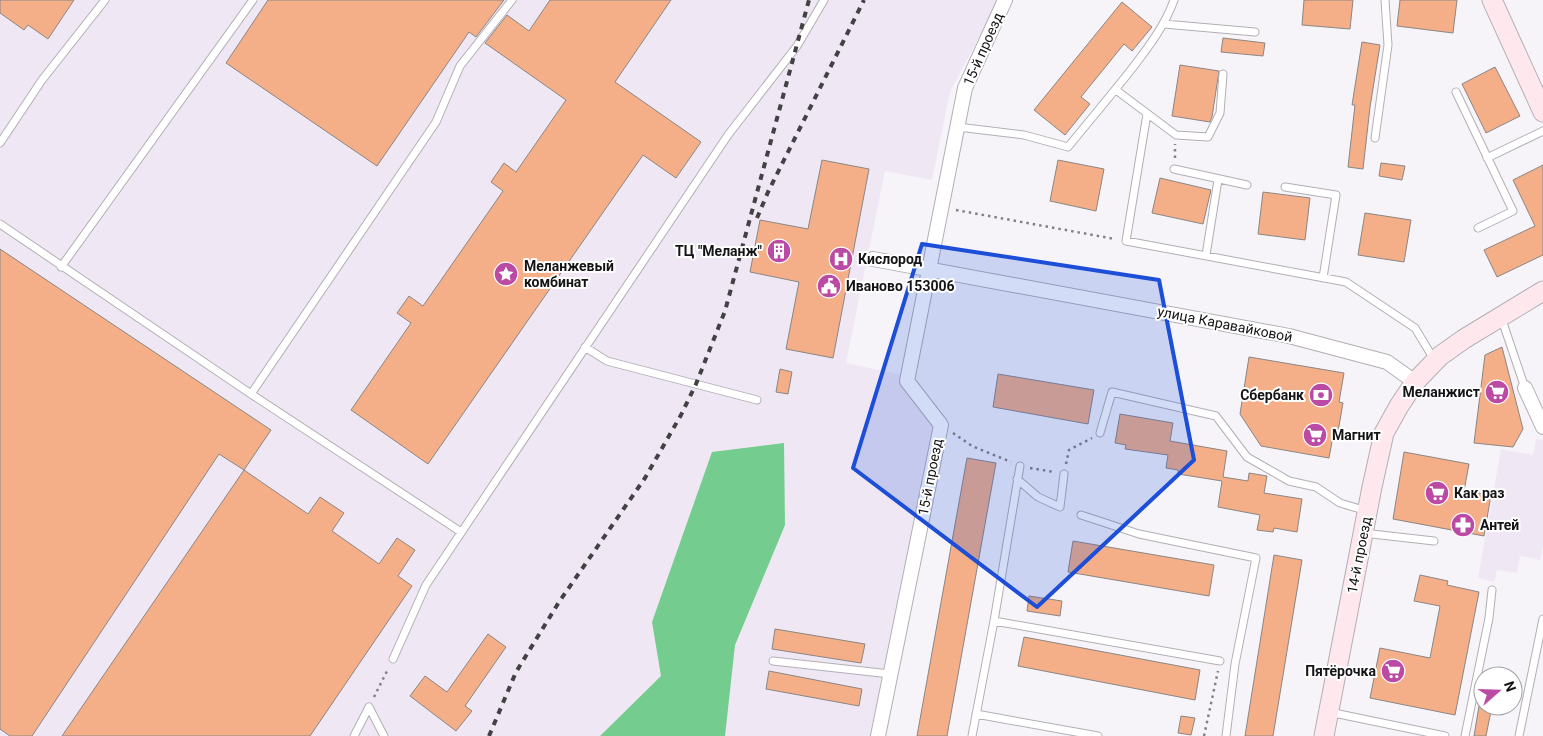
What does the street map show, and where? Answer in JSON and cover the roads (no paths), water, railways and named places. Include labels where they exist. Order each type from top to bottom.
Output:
[{"type":"main road","points":[[1492,0],[1543,112]]},
{"type":"main road","points":[[1415,382],[1435,361],[1464,339],[1543,291]]},
{"type":"main road","name":"14-й проезд","points":[[1324,736],[1367,511],[1384,433],[1415,382]]},
{"type":"street","name":"15-й проезд","points":[[878,736],[941,425],[907,381],[965,88],[1005,0]]},
{"type":"street","name":"улица Каравайковой","points":[[873,259],[1289,336],[1388,362],[1415,382]]},
{"type":"street","points":[[1525,388],[1543,427]]},
{"type":"lane","points":[[0,143],[42,80],[105,0]]},
{"type":"lane","points":[[61,267],[253,0]]},
{"type":"lane","points":[[252,394],[436,122],[460,66],[512,0]]},
{"type":"lane","points":[[393,659],[426,585],[728,135],[797,46],[824,0]]},
{"type":"lane","points":[[958,127],[1024,135],[1068,147],[1116,90],[1164,24],[1174,0]]},
{"type":"lane","points":[[1375,138],[1388,45],[1385,0]]},
{"type":"lane","points":[[1164,24],[1255,32]]},
{"type":"lane","points":[[1116,90],[1176,135],[1208,137],[1220,113],[1223,74]]},
{"type":"lane","points":[[1456,92],[1513,211],[1478,228]]},
{"type":"lane","points":[[1147,114],[1126,241],[1346,282],[1415,328],[1435,361]]},
{"type":"lane","points":[[1487,158],[1543,131]]},
{"type":"lane","points":[[1174,169],[1247,185]]},
{"type":"lane","points":[[1206,255],[1218,180]]},
{"type":"lane","points":[[1285,187],[1336,195],[1323,278]]},
{"type":"lane","points":[[0,224],[61,267],[461,532]]},
{"type":"lane","points":[[1500,316],[1525,388]]},
{"type":"lane","points":[[585,348],[607,360],[757,400]]},
{"type":"lane","points":[[1100,434],[1112,392],[1216,416],[1246,457],[1289,481],[1316,487],[1340,504],[1367,511]]},
{"type":"lane","points":[[972,736],[994,621],[1020,466]]},
{"type":"lane","points":[[1017,479],[1038,497],[1060,507],[1064,474]]},
{"type":"lane","points":[[1081,515],[1139,534],[1256,558],[1235,664],[1226,736]]},
{"type":"lane","points":[[1363,533],[1434,541]]},
{"type":"lane","points":[[1465,736],[1489,618],[1492,590]]},
{"type":"lane","points":[[1519,736],[1543,619]]},
{"type":"lane","points":[[994,621],[1220,661]]},
{"type":"lane","points":[[773,661],[890,674]]},
{"type":"lane","points":[[354,736],[369,707],[384,736]]},
{"type":"lane","points":[[1329,712],[1445,736]]},
{"type":"lane","points":[[976,714],[1098,736]]},
{"type":"railway","points":[[489,736],[516,672],[559,602],[645,478],[681,415],[696,384],[725,311],[809,0]]},
{"type":"railway","points":[[757,218],[768,192],[864,0]]},
{"type":"place","name":"ТЦ \"Меланж\"","points":[[779,251]]},
{"type":"place","name":"Кислород","points":[[841,259]]},
{"type":"place","name":"Меланжевый комбинат","points":[[506,274]]},
{"type":"place","name":"Иваново 153006","points":[[829,286]]},
{"type":"place","name":"Меланжист","points":[[1497,392]]},
{"type":"place","name":"Сбербанк","points":[[1321,395]]},
{"type":"place","name":"Магнит","points":[[1315,435]]},
{"type":"place","name":"Как раз","points":[[1437,493]]},
{"type":"place","name":"Антей","points":[[1463,525]]},
{"type":"place","name":"Пятёрочка","points":[[1393,671]]}]
